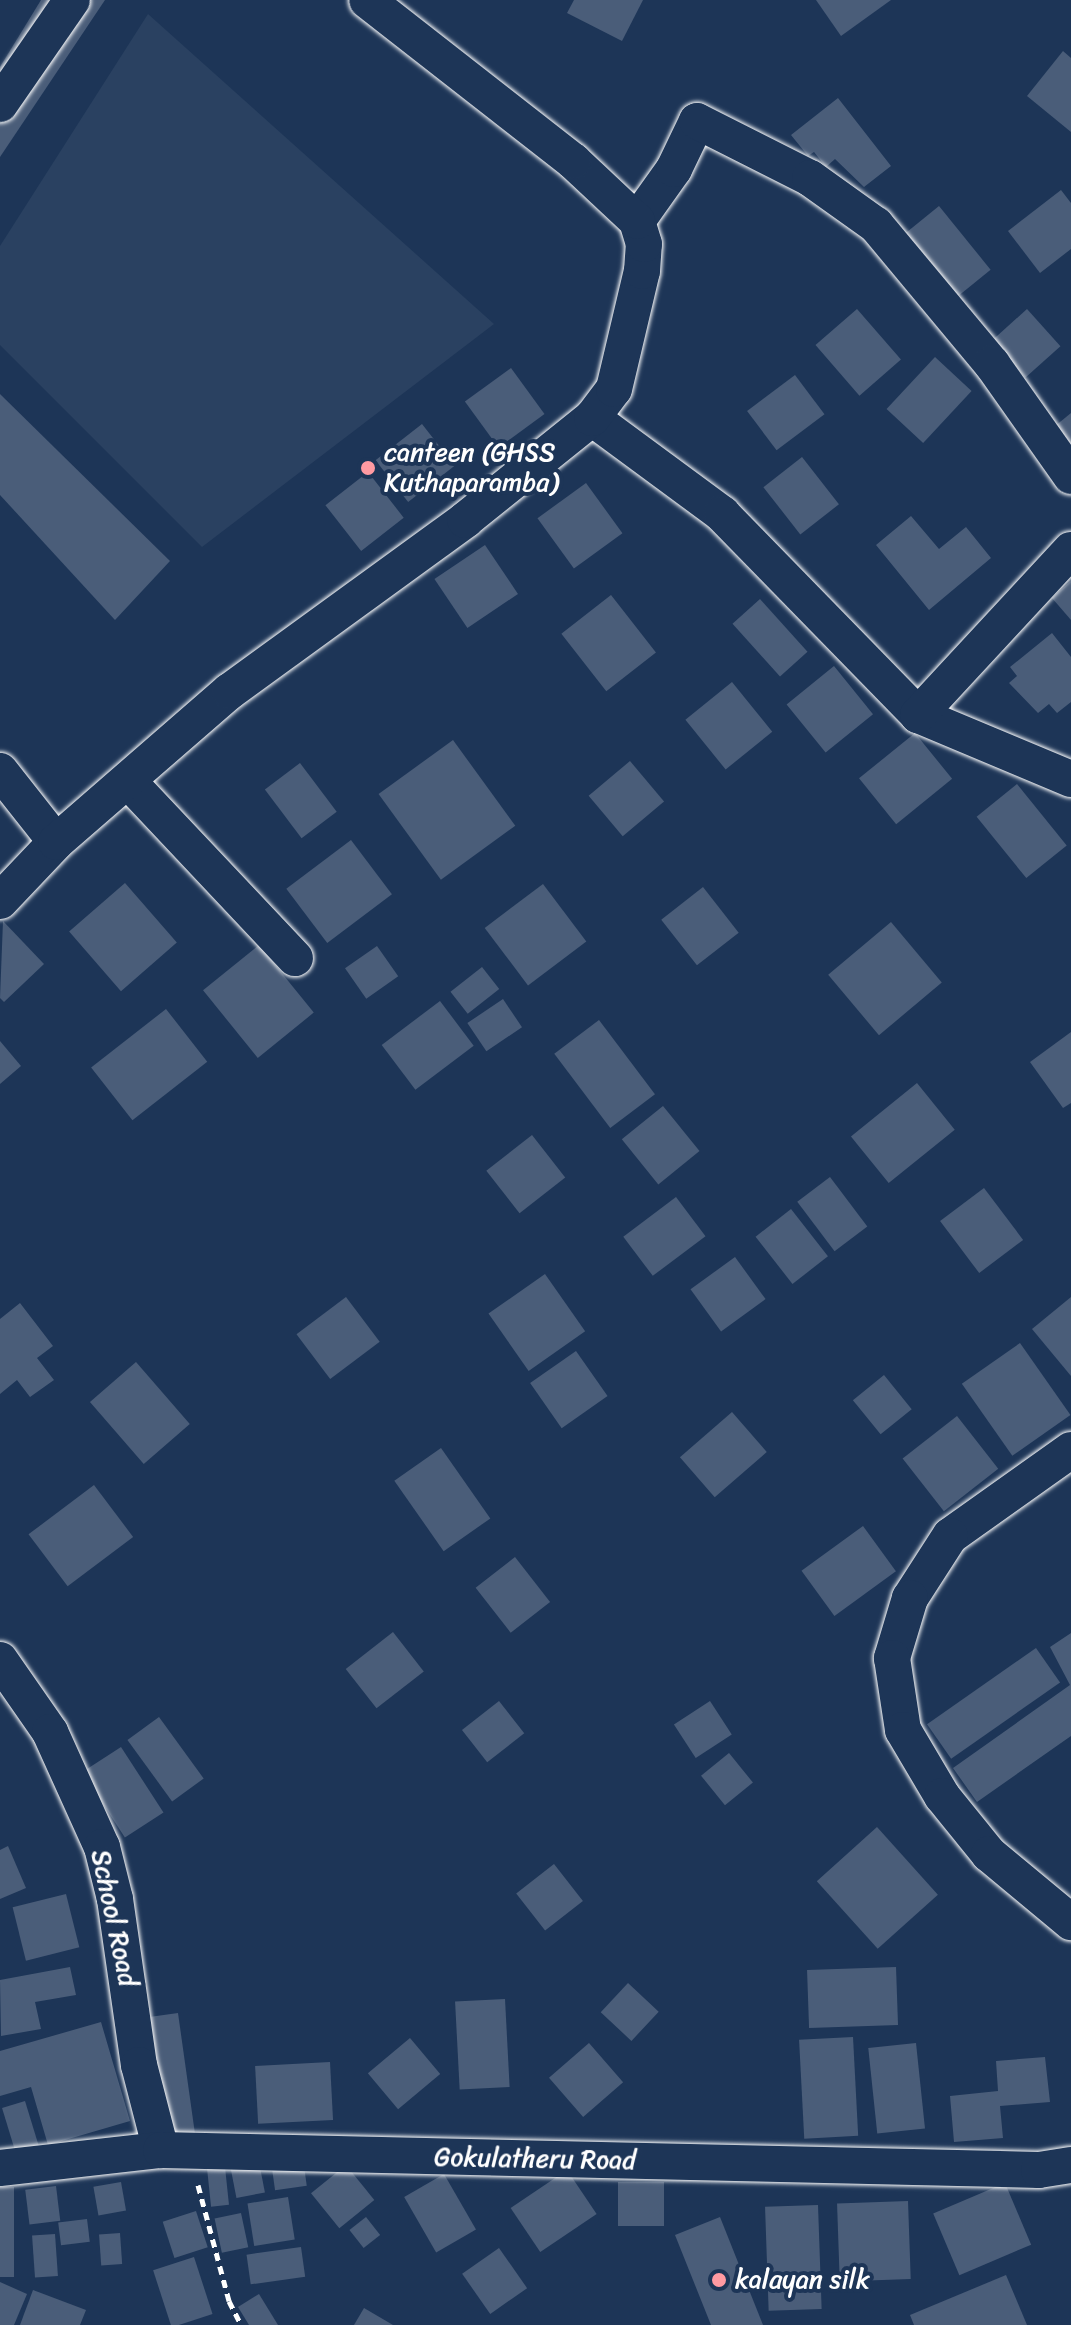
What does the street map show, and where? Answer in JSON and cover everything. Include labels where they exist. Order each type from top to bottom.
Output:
[{"type":"street","points":[[0,104],[72,0]]},
{"type":"street","points":[[0,901],[56,842],[129,782],[230,691],[363,599],[592,418],[614,389],[624,358],[642,271],[644,244],[637,221],[573,161],[367,0]]},
{"type":"street","points":[[637,221],[674,169],[697,121],[810,178],[876,225],[992,364],[1071,476]]},
{"type":"street","points":[[592,418],[722,514],[918,715],[1071,779]]},
{"type":"street","points":[[918,715],[1071,550]]},
{"type":"street","points":[[0,771],[56,842]]},
{"type":"street","points":[[129,782],[295,958]]},
{"type":"street","points":[[1071,1450],[950,1536],[910,1598],[892,1658],[903,1730],[942,1796],[989,1854],[1071,1922]]},
{"type":"street","name":"School Road","points":[[0,1660],[50,1732],[102,1847],[115,1899],[139,2065],[161,2150]]},
{"type":"street","name":"Gokulatheru Road","points":[[0,2168],[161,2150],[1024,2170],[1071,2165]]},
{"type":"path","points":[[198,2152],[198,2188],[229,2301],[241,2325]]},
{"type":"shaded area","points":[[148,14],[494,324],[202,547],[0,345],[0,246]]},
{"type":"building","points":[[41,0],[105,0],[0,157],[0,67]]},
{"type":"building","points":[[574,0],[643,0],[622,41],[567,13]]},
{"type":"building","points":[[816,0],[891,0],[841,36]]},
{"type":"building","points":[[1063,51],[1071,58],[1071,132],[1027,96]]},
{"type":"building","points":[[838,98],[891,166],[864,187],[835,159],[826,167],[814,152],[808,156],[791,135]]},
{"type":"building","points":[[1061,190],[1071,203],[1071,249],[1040,273],[1008,231]]},
{"type":"building","points":[[939,206],[991,270],[955,299],[903,235]]},
{"type":"building","points":[[857,309],[901,360],[859,396],[815,345]]},
{"type":"building","points":[[1027,309],[1060,346],[1026,378],[992,340]]},
{"type":"building","points":[[935,357],[972,391],[923,443],[887,409]]},
{"type":"building","points":[[511,368],[545,414],[498,448],[465,402]]},
{"type":"building","points":[[795,375],[824,414],[777,450],[747,411]]},
{"type":"building","points":[[0,394],[170,561],[115,620],[0,495]]},
{"type":"building","points":[[1071,413],[1071,458],[1049,431]]},
{"type":"building","points":[[422,424],[455,466],[408,502],[376,460]]},
{"type":"building","points":[[802,457],[839,504],[800,534],[763,487]]},
{"type":"building","points":[[368,472],[404,518],[361,551],[325,505]]},
{"type":"building","points":[[586,483],[622,533],[574,568],[537,518]]},
{"type":"building","points":[[911,516],[939,549],[966,527],[991,558],[929,610],[876,545]]},
{"type":"building","points":[[485,545],[518,594],[467,628],[434,579]]},
{"type":"building","points":[[1071,581],[1071,620],[1052,598]]},
{"type":"building","points":[[611,595],[656,653],[606,691],[561,634]]},
{"type":"building","points":[[760,599],[808,652],[780,677],[733,624]]},
{"type":"building","points":[[1052,633],[1071,657],[1071,702],[1057,713],[1049,704],[1038,713],[1009,683],[1017,676],[1010,667]]},
{"type":"building","points":[[834,666],[873,714],[826,753],[787,704]]},
{"type":"building","points":[[732,682],[772,732],[726,769],[685,720]]},
{"type":"building","points":[[915,733],[952,779],[896,824],[859,778]]},
{"type":"building","points":[[453,740],[515,826],[441,880],[379,794]]},
{"type":"building","points":[[630,761],[664,802],[623,836],[589,796]]},
{"type":"building","points":[[300,763],[337,812],[302,838],[265,789]]},
{"type":"building","points":[[1017,784],[1067,845],[1026,878],[977,817]]},
{"type":"building","points":[[351,840],[392,894],[327,943],[286,889]]},
{"type":"building","points":[[125,883],[177,943],[121,991],[69,932]]},
{"type":"building","points":[[543,884],[586,942],[528,985],[485,928]]},
{"type":"building","points":[[703,887],[739,933],[697,965],[661,920]]},
{"type":"building","points":[[3,921],[44,964],[4,1002],[0,998]]},
{"type":"building","points":[[891,922],[942,983],[879,1035],[828,975]]},
{"type":"building","points":[[259,945],[314,1013],[258,1058],[203,990]]},
{"type":"building","points":[[377,946],[398,976],[366,999],[345,968]]},
{"type":"building","points":[[482,967],[499,989],[468,1014],[450,992]]},
{"type":"building","points":[[503,999],[522,1027],[486,1051],[467,1023]]},
{"type":"building","points":[[440,1001],[474,1046],[415,1090],[382,1045]]},
{"type":"building","points":[[166,1009],[207,1062],[132,1120],[91,1067]]},
{"type":"building","points":[[599,1020],[655,1094],[610,1128],[554,1054]]},
{"type":"building","points":[[1071,1032],[1071,1103],[1063,1108],[1030,1062]]},
{"type":"building","points":[[0,1041],[21,1066],[0,1084]]},
{"type":"building","points":[[917,1083],[955,1130],[889,1183],[851,1136]]},
{"type":"building","points":[[663,1106],[700,1151],[658,1184],[622,1139]]},
{"type":"building","points":[[532,1135],[565,1178],[520,1213],[486,1171]]},
{"type":"building","points":[[830,1177],[867,1227],[835,1251],[797,1202]]},
{"type":"building","points":[[984,1188],[1023,1240],[979,1273],[940,1221]]},
{"type":"building","points":[[676,1197],[705,1236],[653,1276],[623,1237]]},
{"type":"building","points":[[791,1209],[828,1256],[792,1284],[756,1237]]},
{"type":"building","points":[[735,1257],[766,1299],[721,1331],[691,1289]]},
{"type":"building","points":[[545,1274],[585,1331],[529,1371],[488,1314]]},
{"type":"building","points":[[346,1297],[380,1342],[330,1379],[296,1334]]},
{"type":"building","points":[[1071,1297],[1071,1376],[1032,1329]]},
{"type":"building","points":[[20,1303],[53,1346],[37,1358],[54,1380],[30,1397],[17,1380],[0,1394],[0,1319]]},
{"type":"building","points":[[1020,1343],[1070,1415],[1012,1456],[962,1384]]},
{"type":"building","points":[[576,1351],[608,1396],[562,1428],[530,1383]]},
{"type":"building","points":[[136,1362],[190,1424],[144,1464],[90,1402]]},
{"type":"building","points":[[884,1375],[912,1409],[881,1434],[853,1400]]},
{"type":"building","points":[[732,1412],[767,1452],[715,1497],[680,1457]]},
{"type":"building","points":[[957,1416],[998,1469],[944,1511],[903,1458]]},
{"type":"building","points":[[441,1448],[490,1518],[444,1551],[394,1481]]},
{"type":"building","points":[[94,1485],[133,1537],[68,1586],[29,1534]]},
{"type":"building","points":[[863,1526],[896,1571],[834,1616],[802,1571]]},
{"type":"building","points":[[515,1557],[550,1602],[511,1633],[476,1588]]},
{"type":"building","points":[[393,1632],[424,1671],[377,1708],[346,1669]]},
{"type":"building","points":[[1071,1633],[1071,1736],[977,1802],[953,1768],[1070,1685],[1050,1647]]},
{"type":"building","points":[[1036,1648],[1060,1682],[951,1759],[927,1724]]},
{"type":"building","points":[[499,1701],[524,1733],[487,1762],[462,1730]]},
{"type":"building","points":[[710,1701],[732,1735],[696,1758],[674,1724]]},
{"type":"building","points":[[159,1717],[204,1778],[172,1801],[127,1740]]},
{"type":"building","points":[[121,1747],[163,1812],[125,1837],[82,1772]]},
{"type":"building","points":[[729,1753],[753,1783],[725,1805],[701,1776]]},
{"type":"building","points":[[877,1827],[938,1895],[878,1949],[817,1881]]},
{"type":"building","points":[[8,1846],[26,1888],[0,1899],[0,1850]]},
{"type":"building","points":[[554,1864],[583,1901],[545,1931],[516,1894]]},
{"type":"building","points":[[66,1894],[79,1947],[26,1961],[13,1907]]},
{"type":"building","points":[[70,1967],[76,1995],[35,2002],[41,2029],[1,2036],[0,1980]]},
{"type":"building","points":[[896,1967],[898,2025],[809,2028],[807,1970]]},
{"type":"building","points":[[628,1983],[659,2012],[631,2041],[601,2012]]},
{"type":"building","points":[[505,1999],[510,2087],[460,2089],[455,2002]]},
{"type":"building","points":[[178,2013],[196,2138],[167,2142],[149,2017]]},
{"type":"building","points":[[101,2022],[130,2121],[48,2145],[31,2087],[0,2096],[0,2051]]},
{"type":"building","points":[[853,2037],[858,2136],[804,2139],[799,2040]]},
{"type":"building","points":[[410,2038],[440,2074],[398,2109],[368,2073]]},
{"type":"building","points":[[589,2043],[623,2082],[583,2117],[549,2078]]},
{"type":"building","points":[[916,2043],[925,2129],[877,2134],[868,2048]]},
{"type":"building","points":[[1045,2057],[1050,2102],[1000,2106],[1003,2138],[954,2142],[950,2096],[998,2091],[996,2061]]},
{"type":"building","points":[[330,2062],[333,2120],[258,2124],[255,2066]]},
{"type":"building","points":[[25,2101],[39,2148],[16,2155],[2,2108]]},
{"type":"building","points":[[303,2159],[307,2186],[275,2190],[271,2163]]},
{"type":"building","points":[[259,2162],[265,2192],[236,2198],[231,2168]]},
{"type":"building","points":[[346,2165],[374,2200],[339,2228],[311,2193]]},
{"type":"building","points":[[225,2167],[229,2205],[211,2207],[207,2169]]},
{"type":"building","points":[[567,2170],[597,2214],[540,2252],[511,2208]]},
{"type":"building","points":[[444,2174],[476,2229],[436,2252],[404,2197]]},
{"type":"building","points":[[121,2182],[126,2211],[98,2215],[93,2187]]},
{"type":"building","points":[[618,2182],[664,2182],[664,2226],[618,2226]]},
{"type":"building","points":[[1005,2183],[1031,2245],[959,2275],[933,2213]]},
{"type":"building","points":[[56,2186],[60,2221],[29,2225],[25,2190]]},
{"type":"building","points":[[0,2187],[14,2187],[14,2277],[0,2277]]},
{"type":"building","points":[[288,2197],[295,2239],[254,2246],[248,2203]]},
{"type":"building","points":[[908,2201],[911,2279],[840,2281],[837,2203]]},
{"type":"building","points":[[818,2205],[822,2309],[769,2311],[765,2207]]},
{"type":"building","points":[[196,2211],[208,2247],[174,2258],[163,2222]]},
{"type":"building","points":[[241,2213],[248,2247],[222,2253],[215,2219]]},
{"type":"building","points":[[366,2217],[380,2235],[364,2248],[349,2230]]},
{"type":"building","name":"kalayan silk","points":[[720,2217],[763,2325],[711,2325],[675,2235]]},
{"type":"building","points":[[87,2219],[90,2242],[61,2245],[58,2223]]},
{"type":"building","points":[[120,2233],[122,2264],[101,2265],[99,2234]]},
{"type":"building","points":[[55,2234],[58,2276],[35,2278],[32,2236]]},
{"type":"building","points":[[301,2247],[305,2277],[251,2284],[247,2255]]},
{"type":"building","points":[[499,2248],[527,2288],[490,2314],[462,2274]]},
{"type":"building","points":[[194,2257],[213,2314],[171,2325],[153,2270]]},
{"type":"building","points":[[1006,2275],[1027,2325],[914,2325],[910,2315]]},
{"type":"building","points":[[0,2282],[27,2294],[14,2325],[0,2325]]},
{"type":"building","points":[[33,2290],[86,2310],[80,2325],[20,2325]]},
{"type":"building","points":[[259,2294],[278,2325],[249,2325],[238,2307]]},
{"type":"building","points":[[364,2308],[393,2325],[354,2325]]},
{"type":"place","name":"canteen (GHSS Kuthaparamba)","points":[[368,468]]},
{"type":"place","name":"kalayan silk","points":[[719,2280]]}]
